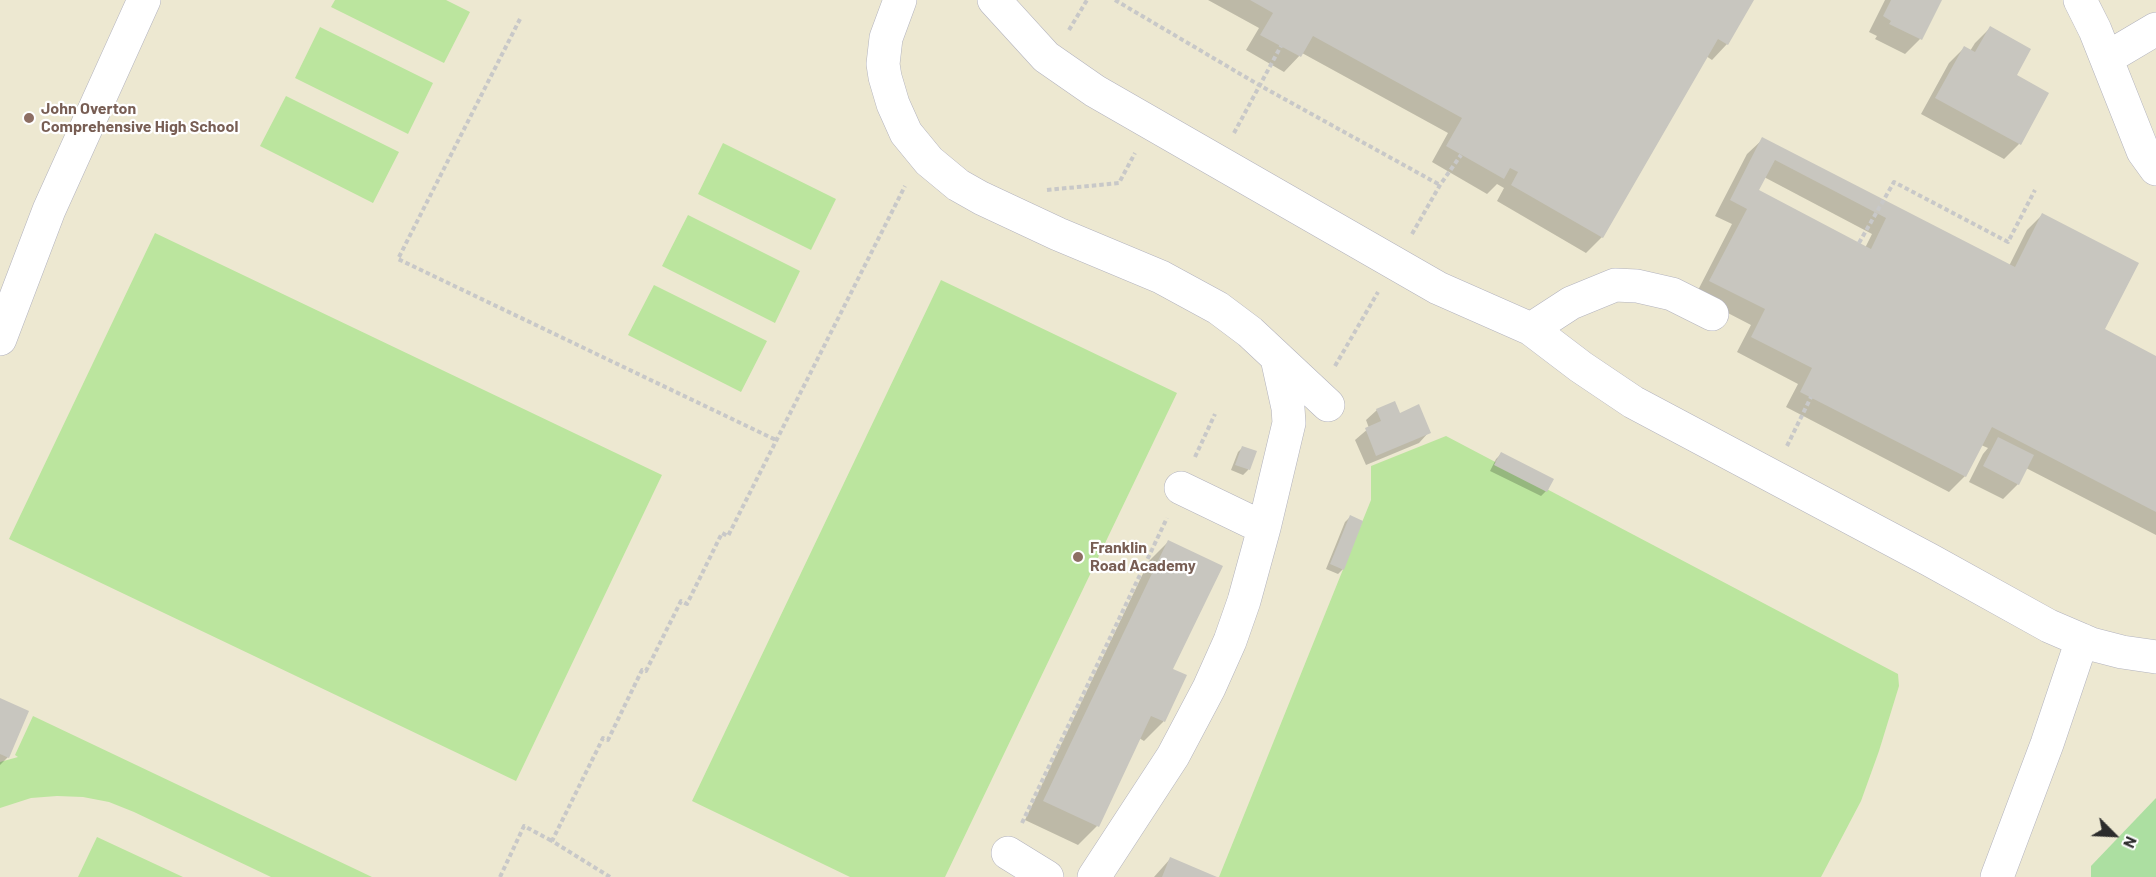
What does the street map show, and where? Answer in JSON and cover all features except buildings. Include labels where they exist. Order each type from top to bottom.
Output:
[{"type":"lane","points":[[0,339],[49,210],[144,0]]},
{"type":"lane","points":[[900,0],[885,38],[883,64],[893,104],[906,133],[921,153],[958,185],[1005,210],[1182,287],[1218,308],[1250,332],[1328,405]]},
{"type":"lane","points":[[994,0],[1046,57],[1095,91],[1438,288],[1531,329],[1632,402],[2049,626],[2082,640],[2122,652],[2156,657]]},
{"type":"lane","points":[[2080,0],[2107,58],[2143,151],[2156,169]]},
{"type":"lane","points":[[2107,58],[2156,29]]},
{"type":"lane","points":[[1531,329],[1578,300],[1615,285],[1637,285],[1672,294],[1713,314]]},
{"type":"lane","points":[[1094,877],[1173,756],[1209,688],[1244,602],[1288,423],[1288,408],[1278,358]]},
{"type":"lane","points":[[1181,488],[1264,528]]},
{"type":"lane","points":[[1997,877],[2047,744],[2082,640]]},
{"type":"lane","points":[[1008,853],[1047,877]]},
{"type":"path","points":[[1115,0],[1260,85],[1440,185]]},
{"type":"path","points":[[520,19],[398,259],[776,440]]},
{"type":"path","points":[[1218,162],[1281,46]]},
{"type":"path","points":[[1005,210],[1016,192],[1119,183],[1152,124]]},
{"type":"path","points":[[552,841],[603,738],[608,740],[642,670],[646,672],[681,601],[687,604],[722,533],[728,536],[921,153]]},
{"type":"path","points":[[1859,243],[1894,182],[2008,242],[2035,190]]},
{"type":"path","points":[[1772,476],[1811,397]]},
{"type":"path","points":[[1008,853],[1215,414]]},
{"type":"path","points":[[500,877],[524,826],[610,877]]},
{"type":"shaded area","name":"Franklin Road Academy","points":[[0,0],[2156,0],[2156,877],[0,877]]},
{"type":"green space","points":[[335,0],[446,0],[470,12],[444,63],[331,7]]},
{"type":"green space","points":[[320,27],[433,83],[408,134],[295,78]]},
{"type":"green space","points":[[286,96],[399,152],[373,203],[260,146]]},
{"type":"green space","points":[[723,143],[836,199],[811,250],[698,194]]},
{"type":"green space","points":[[688,215],[800,271],[775,323],[662,266]]},
{"type":"green space","points":[[155,233],[662,475],[516,781],[9,539]]},
{"type":"green space","points":[[941,280],[1177,393],[945,877],[850,877],[692,801]]},
{"type":"green space","points":[[654,285],[767,341],[741,392],[628,335]]},
{"type":"green space","points":[[1446,436],[1898,674],[1899,686],[1861,801],[1821,877],[1219,877],[1371,500],[1371,466]]},
{"type":"green space","points":[[33,716],[372,877],[271,877],[134,812],[109,802],[83,797],[31,798],[0,808],[0,762],[18,757],[15,755]]},
{"type":"green space","points":[[2156,798],[2156,877],[2091,877],[2091,866]]},
{"type":"green space","points":[[97,837],[183,877],[78,877]]},
{"type":"place","name":"John Overton Comprehensive High School","points":[[29,118]]},
{"type":"place","name":"Franklin Road Academy","points":[[1078,557]]}]
